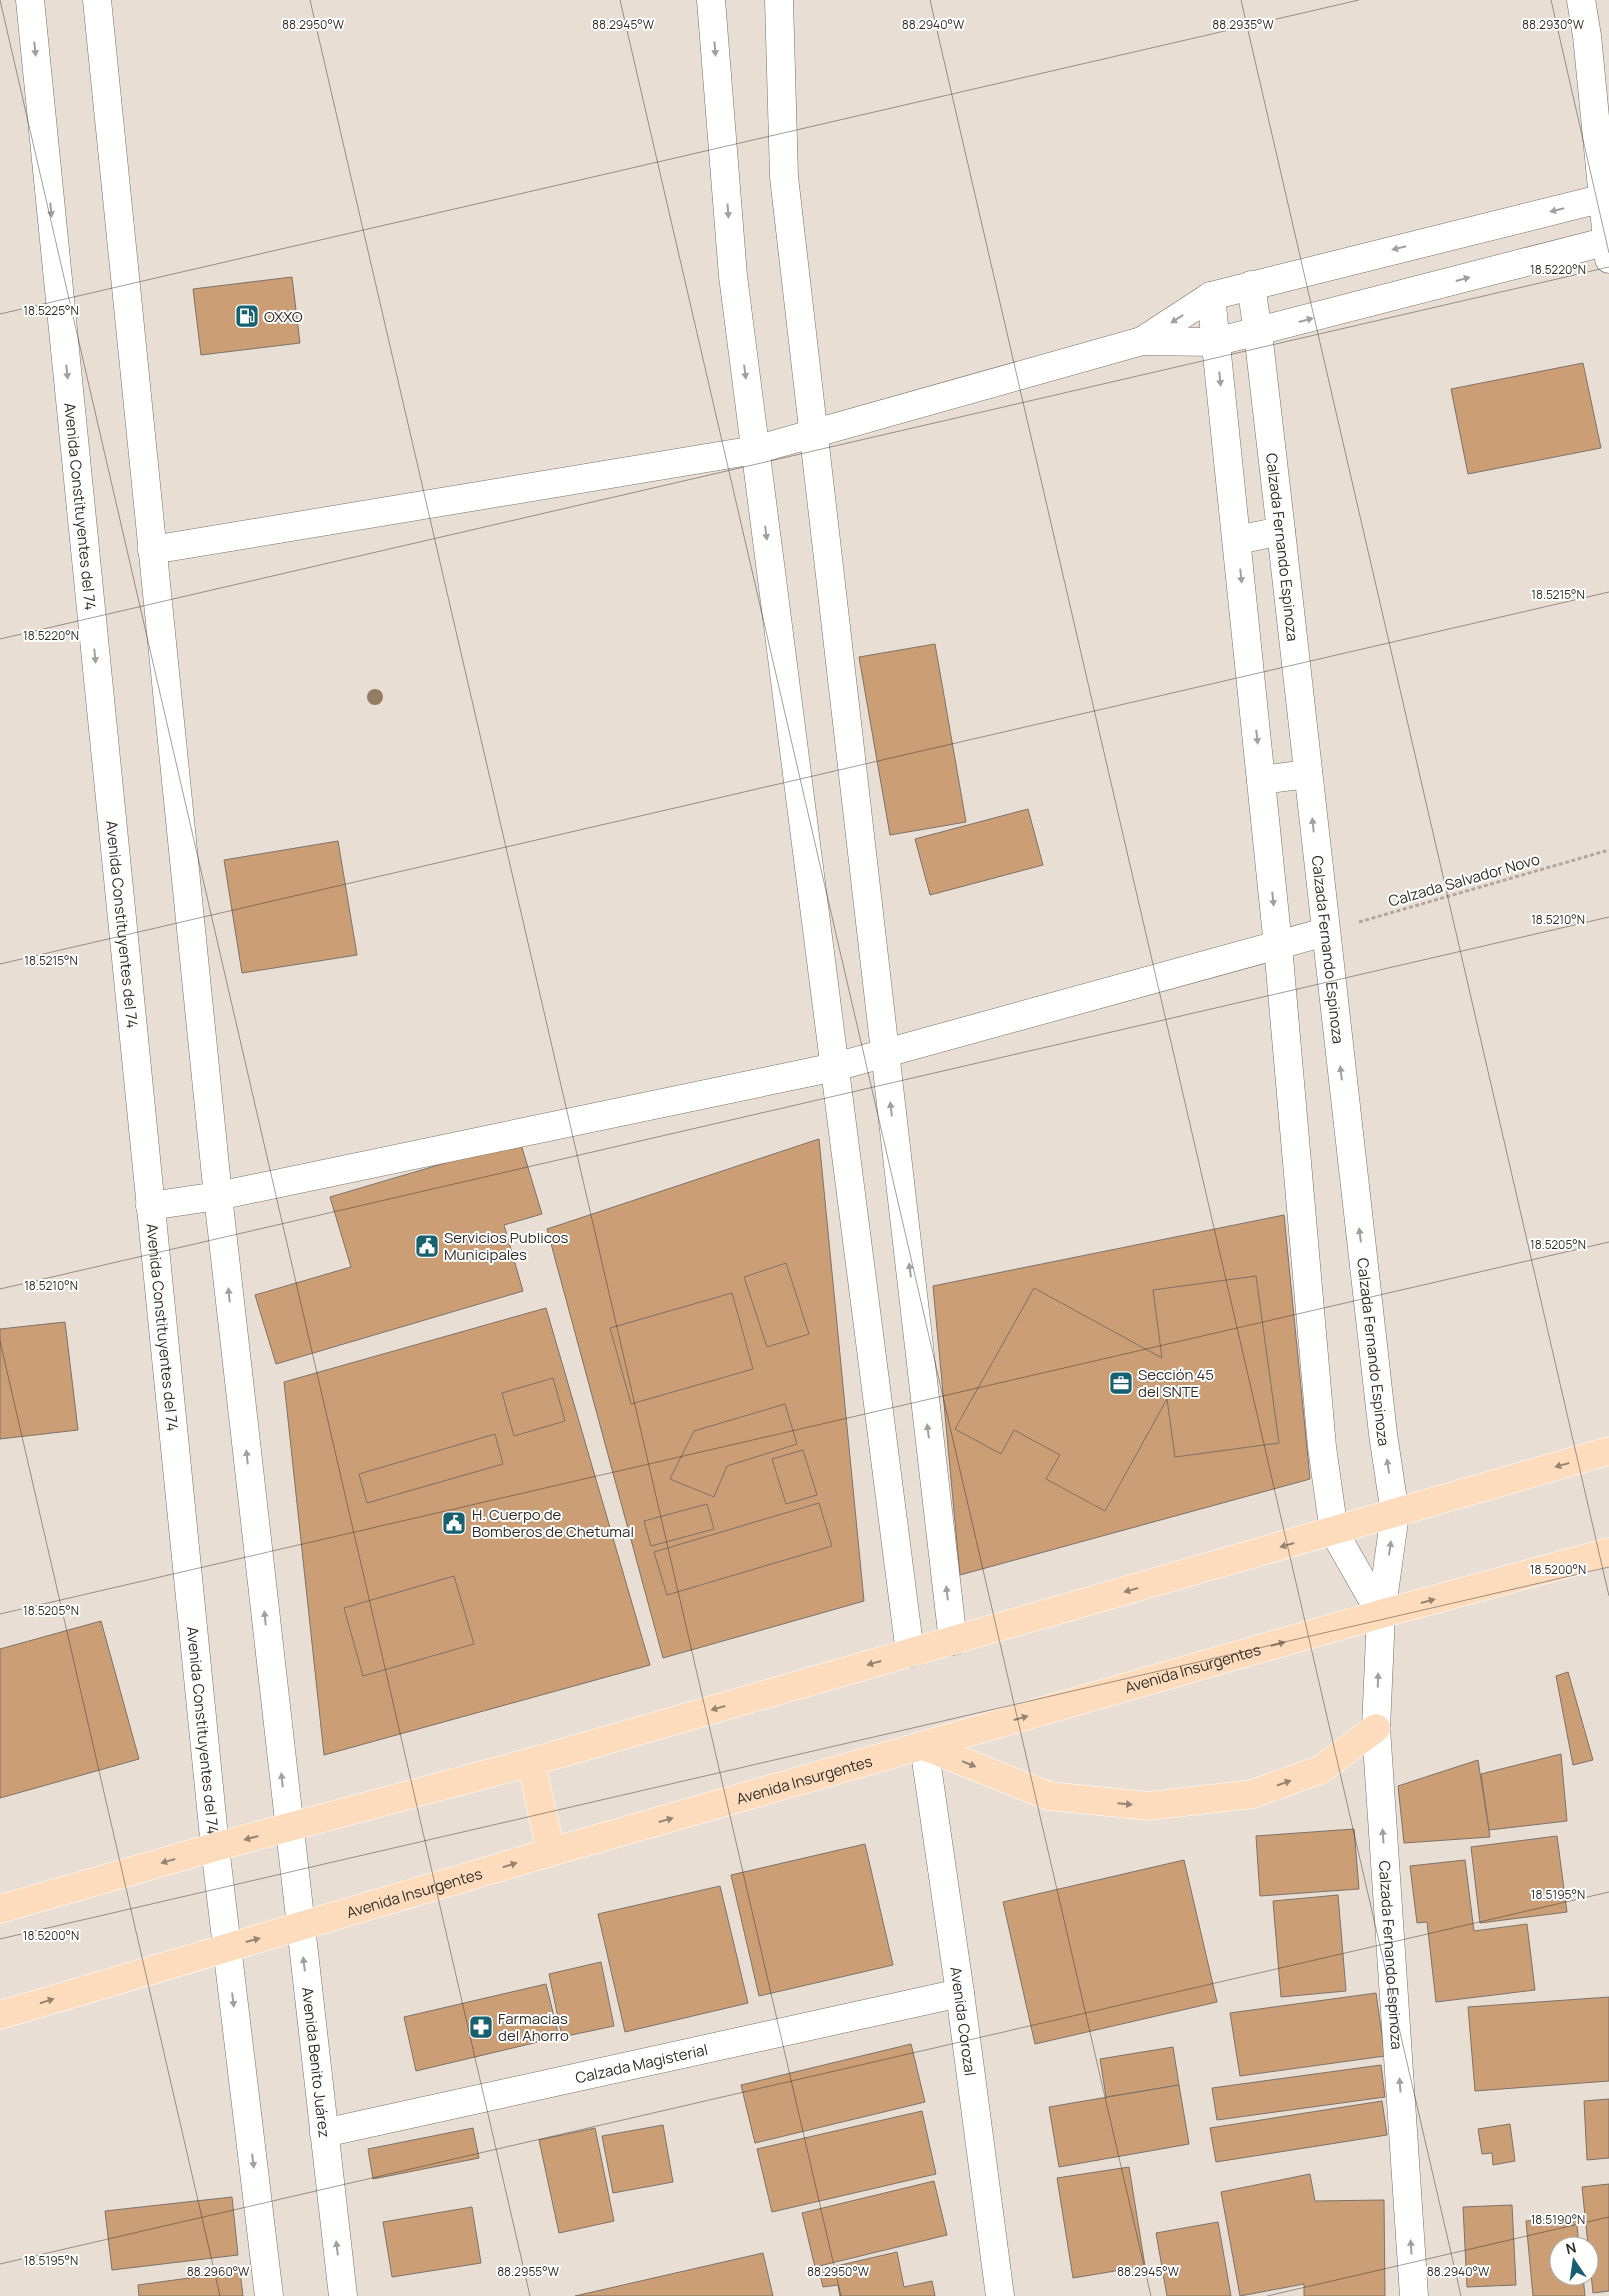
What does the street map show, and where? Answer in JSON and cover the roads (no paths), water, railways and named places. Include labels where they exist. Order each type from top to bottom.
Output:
[{"type":"main road","points":[[0,1908],[215,1847],[531,1762],[1334,1532],[1609,1451]]},
{"type":"main road","name":"Avenida Insurgentes","points":[[0,2015],[227,1947],[300,1928],[551,1852],[1381,1614],[1609,1552]]},
{"type":"main road","points":[[924,1746],[1050,1796],[1149,1806],[1252,1794],[1320,1770],[1376,1728]]},
{"type":"main road","points":[[531,1762],[551,1852]]},
{"type":"street","name":"Avenida Constituyentes del 74","points":[[30,0],[215,1847]]},
{"type":"street","points":[[96,0],[218,1196],[288,1828]]},
{"type":"street","points":[[711,0],[733,276],[910,1653]]},
{"type":"street","points":[[779,0],[784,178],[953,1641]]},
{"type":"street","points":[[152,550],[755,450],[1142,341],[1215,342],[1609,250],[1587,36],[1581,0]]},
{"type":"street","points":[[1142,341],[1212,296],[1604,198]]},
{"type":"street","name":"Calzada Fernando Espinoza","points":[[1250,285],[1258,332],[1281,531],[1382,1434],[1395,1514],[1381,1614],[1376,1728],[1414,2296]]},
{"type":"street","points":[[1212,296],[1215,342],[1238,540],[1278,946],[1322,1447],[1334,1532],[1381,1614]]},
{"type":"street","points":[[1238,540],[1281,531]]},
{"type":"street","points":[[1261,780],[1308,774]]},
{"type":"street","points":[[150,1206],[218,1196],[835,1067],[1325,932]]},
{"type":"street","name":"Avenida Corozal","points":[[924,1746],[960,1993],[1000,2296]]},
{"type":"street","name":"Avenida Benito Juárez","points":[[288,1828],[343,2296]]},
{"type":"street","points":[[215,1847],[269,2296]]},
{"type":"street","name":"Calzada Magisterial","points":[[324,2133],[960,1993]]},
{"type":"place","name":"OXXO","points":[[247,316]]},
{"type":"place","name":"Servicios Publicos Municipales","points":[[427,1246]]},
{"type":"place","name":"Sección 45 del SNTE","points":[[1121,1383]]},
{"type":"place","name":"H. Cuerpo de Bomberos de Chetumal","points":[[454,1523]]},
{"type":"place","name":"Farmacias del Ahorro","points":[[481,2027]]}]
